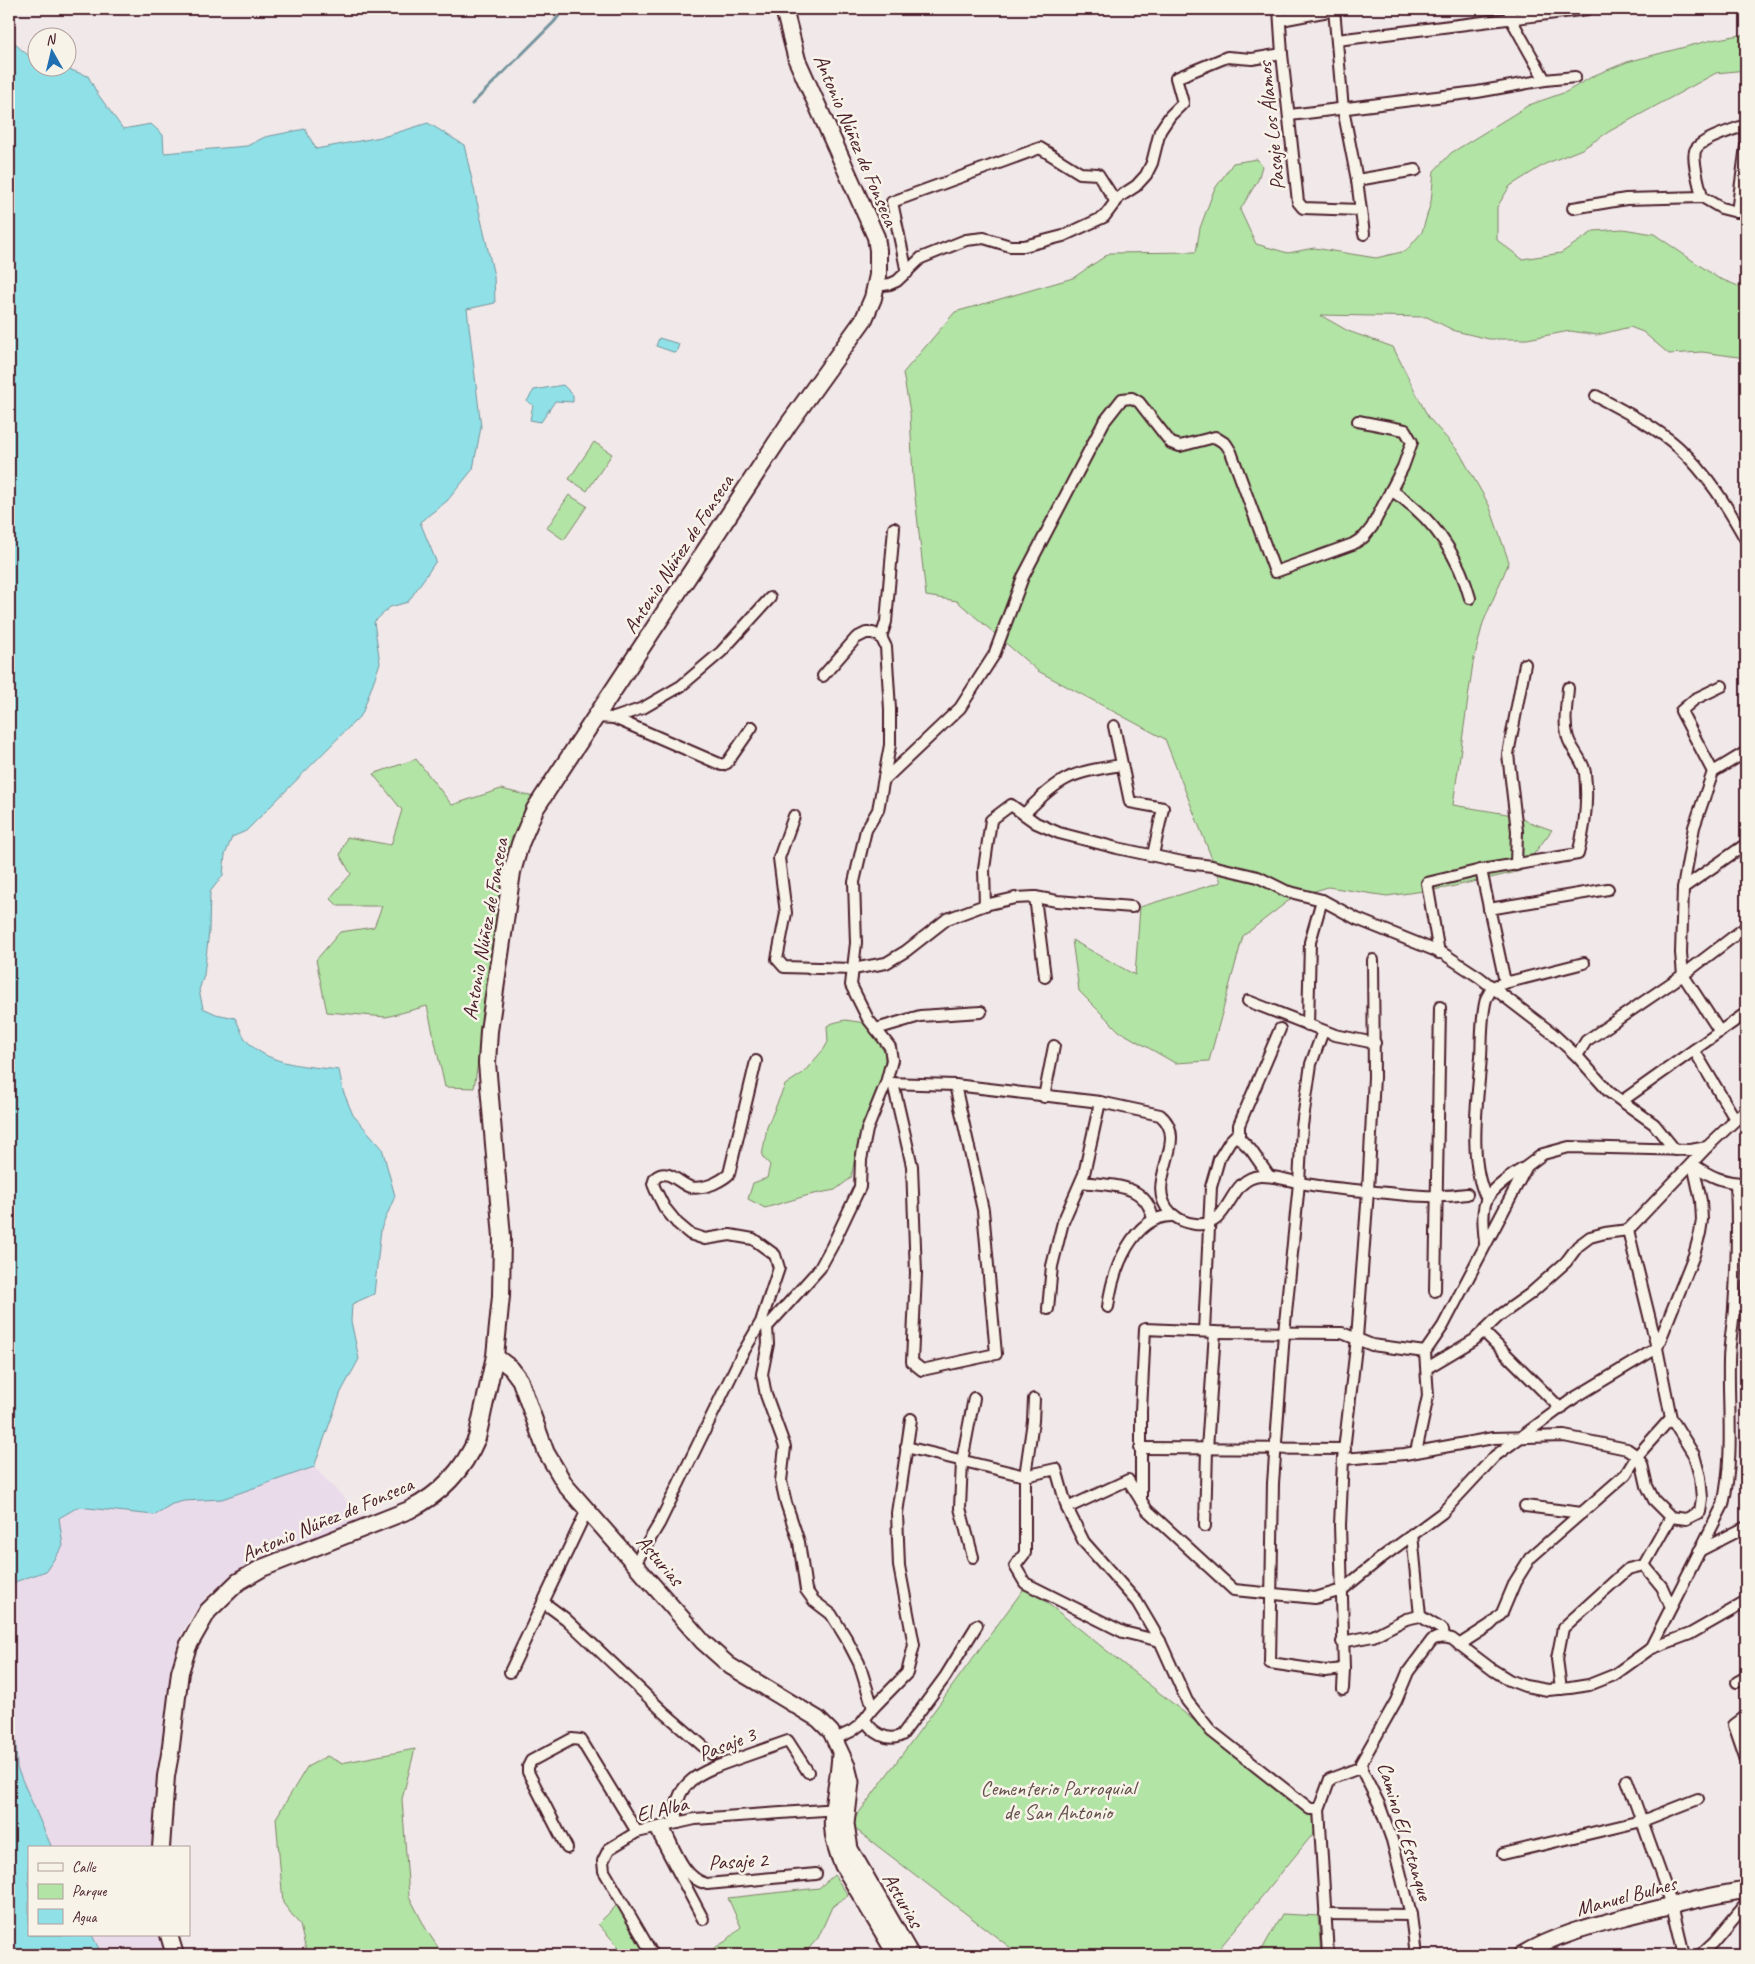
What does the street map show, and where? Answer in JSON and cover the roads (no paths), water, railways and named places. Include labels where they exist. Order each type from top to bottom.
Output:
[{"type":"main road","name":"Antonio Núñez de Fonseca","points":[[161,1846],[166,1776],[183,1659],[193,1634],[208,1611],[227,1590],[250,1574],[409,1510],[429,1499],[443,1488],[462,1467],[477,1438],[495,1356],[501,1296],[502,1238],[487,1078],[488,1048],[512,872],[522,838],[534,809],[788,425],[858,329],[869,308],[876,286],[878,263],[876,237],[798,60],[784,9]]},
{"type":"main road","name":"Antonio Núñez de Fonseca","points":[[167,1846],[173,1775],[170,1754]]},
{"type":"main road","points":[[163,1936],[169,1955]]},
{"type":"main road","points":[[169,1936],[175,1955]]},
{"type":"street","points":[[1280,15],[1334,9],[1343,109],[1357,180],[1364,234]]},
{"type":"street","points":[[1337,40],[1510,14],[1588,9]]},
{"type":"street","points":[[1510,14],[1544,80]]},
{"type":"street","name":"Pasaje Los Álamos","points":[[1280,15],[1282,54],[1298,202],[1304,208],[1361,210]]},
{"type":"street","points":[[876,286],[890,284],[907,272],[921,258],[966,240],[984,238],[1010,246],[1024,246],[1063,236],[1104,217],[1116,202],[1146,175],[1152,163],[1160,131],[1170,116],[1183,103],[1176,78],[1228,57],[1252,59],[1282,54]]},
{"type":"street","points":[[1290,115],[1477,92],[1544,80],[1575,77]]},
{"type":"street","points":[[1702,197],[1694,156],[1696,148],[1702,142],[1746,125]]},
{"type":"street","points":[[1573,208],[1626,199],[1702,197],[1721,208],[1741,212],[1746,146]]},
{"type":"street","points":[[907,272],[892,202],[1040,148],[1080,172],[1098,174],[1116,202]]},
{"type":"street","points":[[1357,180],[1416,170]]},
{"type":"street","points":[[1596,396],[1677,445],[1696,464],[1718,493],[1746,540]]},
{"type":"street","points":[[884,780],[960,708],[994,655],[1023,577],[1104,422],[1122,400],[1132,398],[1139,402],[1171,444],[1184,445],[1215,437],[1226,444],[1231,452],[1275,572],[1359,541],[1372,527],[1403,467],[1412,442],[1405,430],[1358,421]]},
{"type":"street","points":[[1391,490],[1417,509],[1439,533],[1458,564],[1470,598]]},
{"type":"street","points":[[881,637],[886,622],[894,528]]},
{"type":"street","points":[[614,718],[643,708],[681,686],[721,652],[770,598]]},
{"type":"street","points":[[823,676],[856,638],[866,633],[873,633],[881,637],[886,647],[890,745],[878,810],[866,830],[854,882],[856,943],[851,984],[868,1019],[890,1047],[892,1060],[890,1083],[912,1166],[916,1273],[912,1362],[922,1370],[996,1354],[983,1210],[955,1086]]},
{"type":"street","points":[[1516,865],[1517,832],[1508,754],[1524,664]]},
{"type":"street","points":[[1713,772],[1681,711],[1694,698],[1722,686]]},
{"type":"street","points":[[1439,952],[1427,883],[1481,870],[1578,854],[1586,807],[1585,773],[1567,731],[1568,688]]},
{"type":"street","points":[[596,716],[614,718],[722,765],[727,763],[752,727]]},
{"type":"street","points":[[1114,726],[1130,802],[1163,808],[1153,855]]},
{"type":"street","points":[[1720,1032],[1684,974],[1681,954],[1683,888],[1694,827],[1713,772],[1746,752]]},
{"type":"street","points":[[1024,814],[1048,790],[1064,779],[1084,771],[1122,765]]},
{"type":"street","points":[[985,905],[984,868],[992,820],[1011,805],[1036,823],[1058,833],[1187,863],[1212,866],[1258,877],[1286,891],[1322,900],[1357,919],[1439,952],[1479,977],[1523,1009],[1577,1056],[1609,1092],[1654,1124],[1675,1150]]},
{"type":"street","points":[[794,816],[779,858],[786,913],[777,959],[784,967],[853,969],[886,963],[906,951],[947,919],[985,905],[1015,898],[1035,897],[1057,901],[1132,906]]},
{"type":"street","points":[[1683,888],[1746,844]]},
{"type":"street","points":[[1481,870],[1504,982]]},
{"type":"street","points":[[1489,908],[1608,889]]},
{"type":"street","points":[[1035,897],[1045,977]]},
{"type":"street","points":[[1308,1025],[1310,942],[1322,900]]},
{"type":"street","points":[[1577,1056],[1586,1041],[1684,974],[1746,927]]},
{"type":"street","points":[[1343,1689],[1340,1525],[1344,1454],[1368,1192],[1375,1043],[1373,960]]},
{"type":"street","points":[[1487,1199],[1480,1184],[1476,1166],[1477,1099],[1484,1004],[1492,988],[1504,982],[1584,963]]},
{"type":"street","points":[[1248,1001],[1335,1035],[1375,1043]]},
{"type":"street","points":[[1435,1291],[1440,1007]]},
{"type":"street","points":[[876,1029],[920,1016],[981,1012]]},
{"type":"street","points":[[1622,1101],[1746,1013]]},
{"type":"street","points":[[1269,1176],[1251,1150],[1239,1138],[1238,1125],[1280,1029]]},
{"type":"street","points":[[1323,1031],[1311,1064],[1302,1126],[1299,1183],[1284,1333],[1275,1449],[1270,1663],[1325,1671],[1344,1669]]},
{"type":"street","points":[[1044,1097],[1054,1046]]},
{"type":"street","points":[[1694,1050],[1735,1119]]},
{"type":"street","points":[[756,1062],[729,1174],[722,1180],[702,1188],[686,1185],[664,1174],[658,1176],[654,1184],[664,1207],[677,1223],[690,1234],[705,1239],[730,1235],[753,1239],[775,1255],[779,1264],[779,1273],[764,1325],[768,1344],[762,1374],[766,1395],[785,1447],[782,1481],[786,1503],[799,1542],[806,1590],[814,1601],[830,1614],[846,1638],[859,1663],[872,1708]]},
{"type":"street","points":[[890,1083],[955,1086],[1100,1102],[1160,1115],[1168,1123],[1172,1138],[1161,1180],[1161,1196],[1166,1207],[1175,1216]]},
{"type":"street","points":[[635,1564],[659,1524],[742,1356],[764,1325],[812,1278],[832,1246],[860,1188],[867,1130],[890,1083]]},
{"type":"street","points":[[1048,1309],[1052,1266],[1063,1222],[1084,1174],[1100,1102]]},
{"type":"street","points":[[1427,1368],[1474,1340],[1482,1331],[1530,1294],[1566,1262],[1578,1246],[1590,1237],[1628,1230],[1693,1164],[1707,1147],[1746,1110]]},
{"type":"street","points":[[1204,1332],[1211,1187],[1215,1168],[1224,1150],[1238,1133]]},
{"type":"street","points":[[1485,1244],[1484,1208],[1487,1199],[1514,1174],[1543,1154],[1569,1148],[1675,1150],[1707,1147]]},
{"type":"street","points":[[1650,1649],[1723,1505],[1730,1470],[1729,1358],[1734,1309],[1741,1183],[1707,1174],[1693,1164]]},
{"type":"street","points":[[1067,1508],[1128,1480],[1147,1510],[1234,1590],[1315,1598],[1342,1590],[1412,1534],[1442,1513],[1496,1456],[1522,1436],[1599,1383],[1657,1348],[1691,1264],[1700,1233],[1702,1220],[1701,1201],[1693,1164]]},
{"type":"street","points":[[1416,1452],[1428,1396],[1425,1352],[1443,1326],[1527,1166]]},
{"type":"street","points":[[1108,1306],[1113,1280],[1123,1256],[1142,1228],[1153,1220],[1164,1216],[1175,1216],[1195,1224],[1209,1224],[1226,1208],[1234,1193],[1242,1184],[1252,1178],[1269,1176],[1299,1183],[1368,1192],[1438,1198],[1468,1194]]},
{"type":"street","points":[[1081,1182],[1133,1190],[1146,1201],[1152,1212],[1153,1220]]},
{"type":"street","points":[[1140,1448],[1275,1449],[1344,1454],[1405,1454],[1493,1438],[1564,1436],[1627,1448],[1637,1456],[1642,1464],[1647,1486],[1654,1500],[1670,1517],[1686,1520],[1700,1512],[1702,1498],[1700,1477],[1694,1455],[1671,1418],[1657,1348],[1628,1230]]},
{"type":"street","points":[[1734,1309],[1746,1309]]},
{"type":"street","points":[[1141,1502],[1140,1448],[1145,1329],[1204,1332],[1342,1333],[1372,1345],[1425,1352]]},
{"type":"street","points":[[1482,1331],[1561,1409]]},
{"type":"street","points":[[1205,1526],[1207,1449],[1215,1332]]},
{"type":"street","name":"Asturias","points":[[495,1356],[511,1368],[520,1380],[546,1452],[566,1486],[716,1655],[740,1673],[818,1719],[827,1727],[838,1745],[847,1766],[851,1782],[847,1833],[853,1857],[911,1955]]},
{"type":"street","points":[[973,1557],[960,1508],[962,1461],[974,1398]]},
{"type":"street","points":[[1034,1399],[1033,1421],[1025,1476],[1025,1553],[1015,1566],[1025,1583],[1123,1632],[1160,1641]]},
{"type":"street","points":[[1459,1645],[1490,1625],[1502,1613],[1515,1582],[1530,1558],[1626,1474],[1637,1456],[1671,1418]]},
{"type":"street","points":[[838,1745],[907,1673],[914,1645],[899,1566],[897,1531],[898,1495],[911,1419]]},
{"type":"street","points":[[906,1447],[1025,1476],[1056,1470],[1067,1508],[1084,1542],[1137,1602],[1160,1641],[1187,1701],[1210,1731],[1310,1810],[1319,1808]]},
{"type":"street","points":[[1525,1506],[1582,1513]]},
{"type":"street","points":[[510,1672],[587,1510]]},
{"type":"street","points":[[1644,1565],[1670,1517]]},
{"type":"street","points":[[1699,1551],[1746,1527]]},
{"type":"street","points":[[1412,1534],[1420,1616]]},
{"type":"street","points":[[1644,1565],[1662,1586],[1671,1607]]},
{"type":"street","points":[[1561,1689],[1557,1659],[1563,1628],[1628,1568],[1644,1565]]},
{"type":"street","points":[[542,1602],[552,1607],[566,1619],[666,1714],[712,1754]]},
{"type":"street","points":[[1342,1642],[1373,1636],[1406,1619],[1420,1616],[1443,1630],[1444,1637],[1452,1639],[1493,1670],[1516,1684],[1548,1690],[1561,1689],[1589,1685],[1614,1676],[1650,1649],[1690,1634],[1746,1602]]},
{"type":"street","points":[[864,1720],[880,1735],[894,1738],[902,1735],[945,1678],[977,1625]]},
{"type":"street","name":"Camino El Estanque","points":[[1416,1955],[1412,1915],[1386,1820],[1362,1767],[1362,1759],[1392,1709],[1408,1672],[1432,1640],[1444,1637]]},
{"type":"street","points":[[1746,1716],[1734,1724],[1746,1760]]},
{"type":"street","points":[[567,1848],[528,1772],[528,1767],[531,1762],[572,1739],[578,1739],[582,1743],[636,1832]]},
{"type":"street","name":"Pasaje 3","points":[[678,1823],[677,1806],[682,1791],[695,1776],[706,1770],[788,1741],[808,1772]]},
{"type":"street","name":"Asturias","points":[[838,1745],[838,1776],[832,1809],[832,1830],[836,1851],[896,1955]]},
{"type":"street","points":[[1328,1955],[1319,1808],[1330,1779],[1362,1767]]},
{"type":"street","points":[[1627,1780],[1672,1905],[1684,1955]]},
{"type":"street","points":[[1503,1854],[1642,1821],[1698,1798]]},
{"type":"street","name":"El Alba","points":[[653,1955],[604,1870],[605,1856],[609,1849],[636,1832],[695,1819],[848,1809]]},
{"type":"street","points":[[659,1827],[703,1919]]},
{"type":"street","name":"Pasaje 2","points":[[659,1827],[688,1873],[707,1884],[816,1874]]},
{"type":"street","name":"Manuel Bulnes","points":[[1521,1955],[1546,1942],[1582,1928],[1672,1905],[1746,1890]]},
{"type":"street","points":[[1700,1955],[1714,1942],[1746,1904]]},
{"type":"street","points":[[1325,1914],[1412,1915]]},
{"type":"water","points":[[9,34],[14,42],[28,55],[28,78],[78,78],[78,73],[88,76],[97,93],[123,129],[151,124],[163,135],[164,153],[247,146],[265,137],[305,129],[316,149],[386,136],[428,123],[464,145],[494,276],[495,303],[467,309],[481,427],[473,469],[447,501],[420,522],[436,561],[408,602],[390,607],[374,622],[380,663],[362,714],[246,831],[232,837],[225,855],[223,875],[210,892],[209,931],[204,975],[199,990],[203,1008],[216,1014],[235,1018],[246,1040],[267,1056],[290,1064],[339,1070],[343,1091],[353,1115],[382,1148],[395,1196],[381,1229],[374,1294],[352,1304],[351,1321],[359,1359],[341,1392],[314,1467],[222,1499],[184,1501],[172,1504],[154,1515],[78,1507],[59,1518],[63,1546],[46,1571],[9,1584]]},
{"type":"water","points":[[659,338],[679,344],[676,353],[656,346]]},
{"type":"water","points":[[563,385],[573,395],[573,402],[555,401],[541,422],[530,420],[533,405],[527,401],[534,390]]},
{"type":"water","points":[[9,1686],[14,1697],[17,1768],[51,1846],[28,1846],[28,1936],[92,1936],[102,1955],[9,1955]]},
{"type":"waterway","points":[[472,104],[554,22],[564,9]]},
{"type":"park label","name":"Cementerio Parroquial de San Antonio","points":[[1058,1800]]}]
